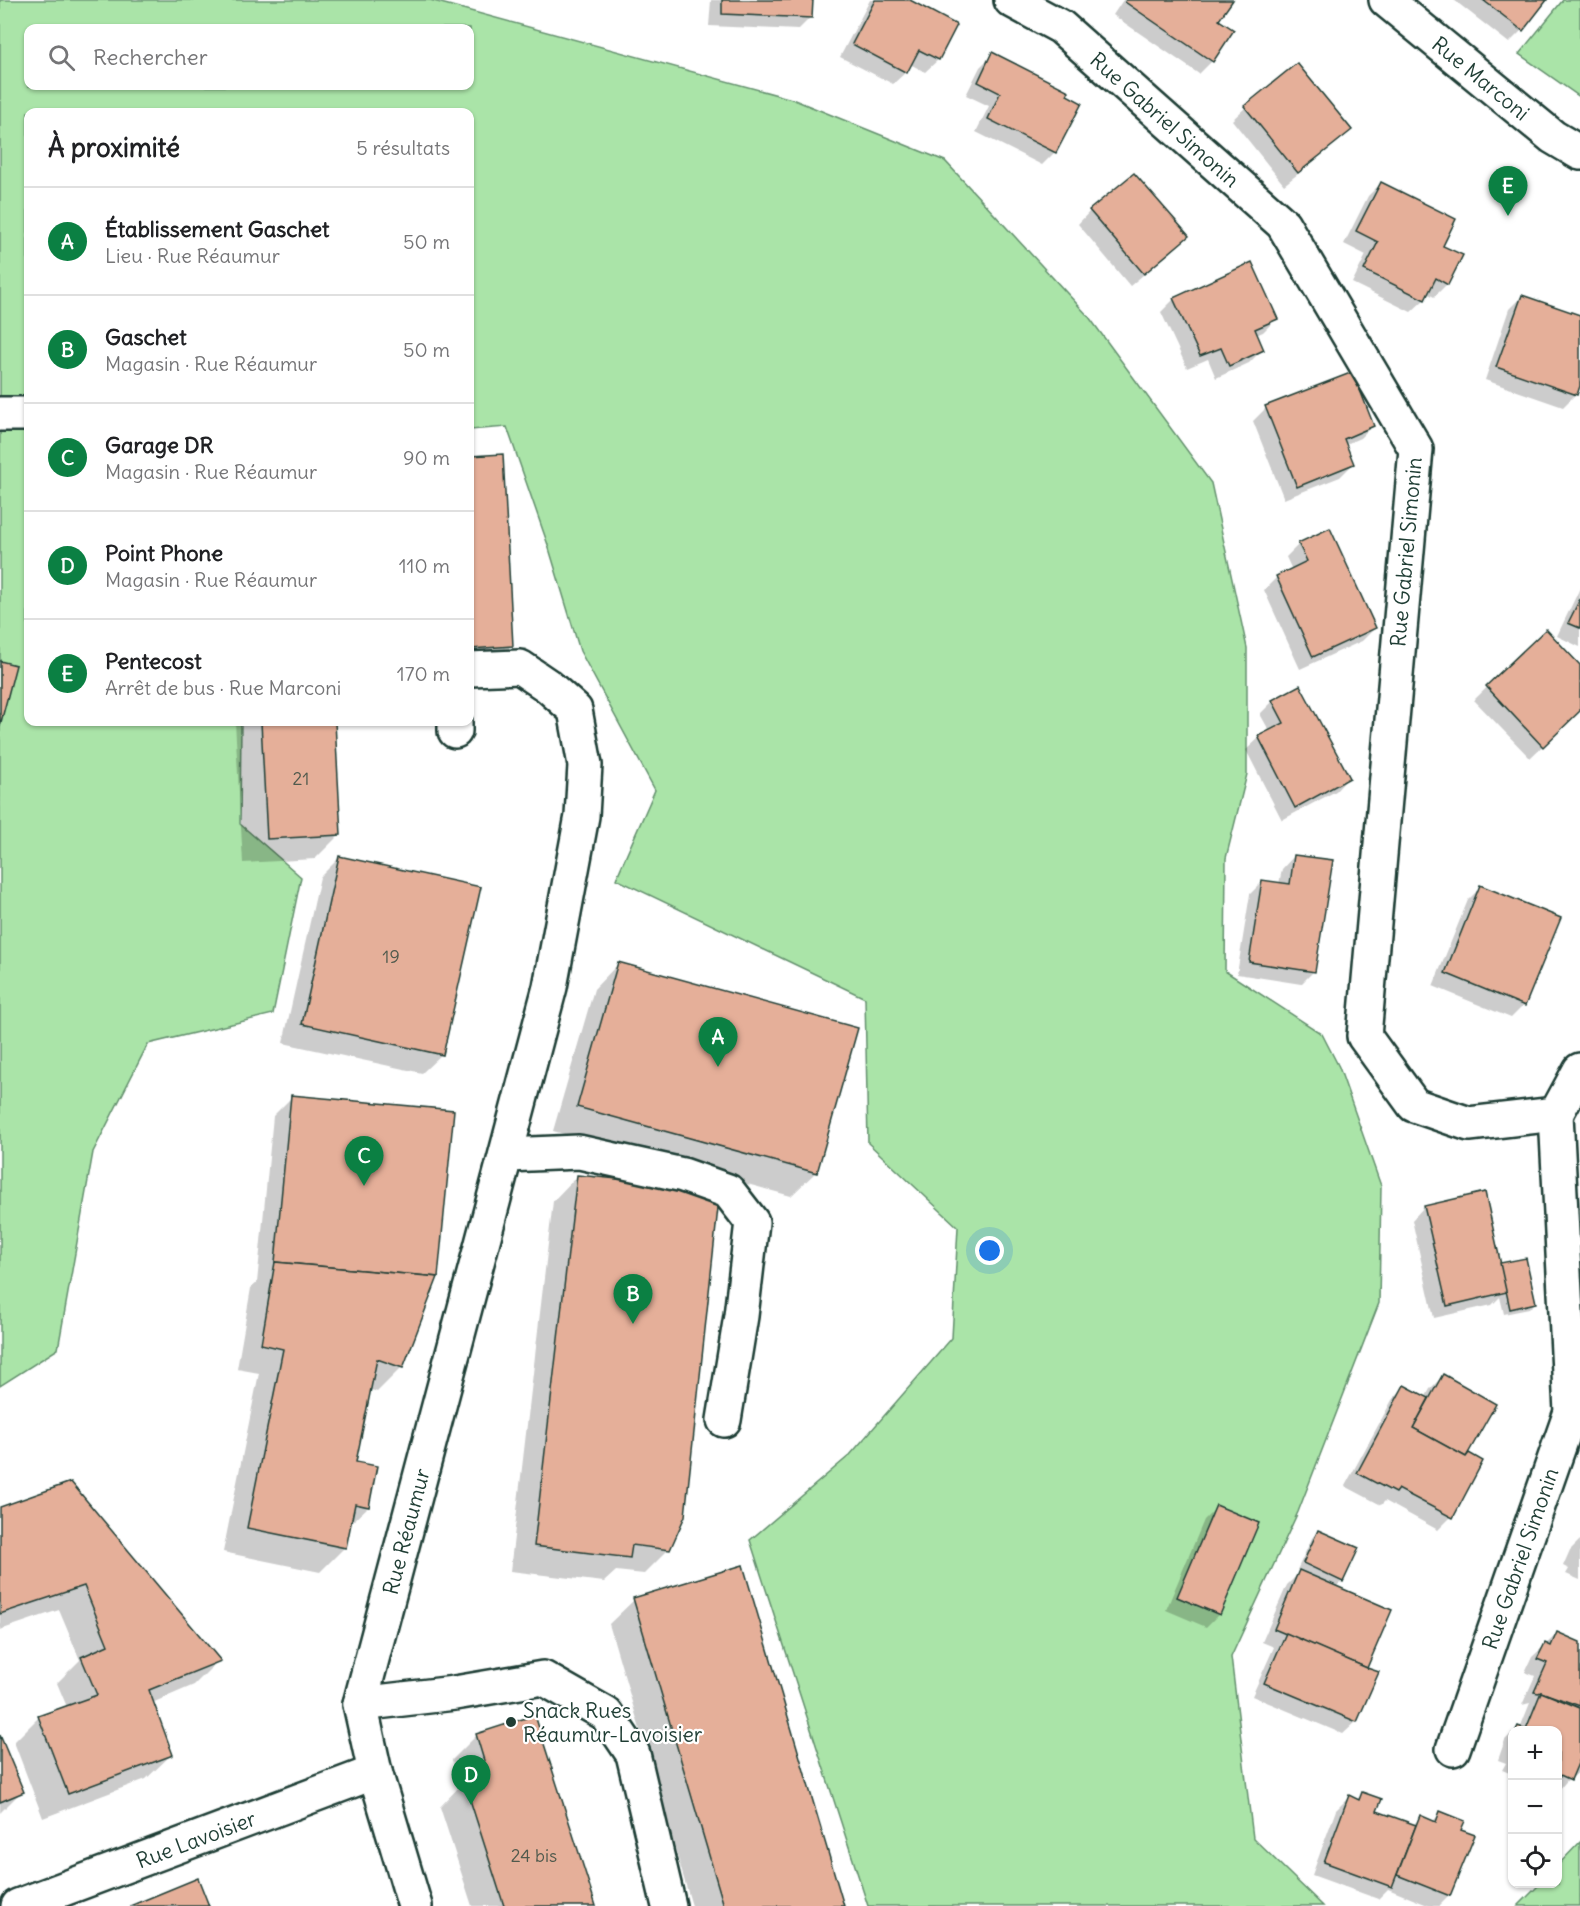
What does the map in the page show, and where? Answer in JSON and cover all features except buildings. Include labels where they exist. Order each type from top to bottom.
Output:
[{"type":"street","name":"Rue Gabriel Simonin","points":[[1011,0],[1061,27],[1283,224],[1416,449],[1364,1036],[1414,1105],[1469,1124],[1556,1114],[1571,1412],[1453,1749]]},
{"type":"street","name":"Rue Marconi","points":[[1386,0],[1553,137],[1580,153]]},
{"type":"street","points":[[0,414],[24,414]]},
{"type":"street","name":"Rue Réaumur","points":[[415,1906],[375,1772],[360,1704],[550,987],[582,816],[585,765],[575,710],[548,686],[520,667],[474,669]]},
{"type":"street","points":[[1556,1114],[1580,1070]]},
{"type":"street","points":[[506,1155],[579,1152],[683,1175],[728,1191],[752,1222],[741,1316],[724,1420]]},
{"type":"street","points":[[360,1704],[455,1693],[543,1678],[606,1714],[633,1754],[669,1906]]},
{"type":"street","name":"Rue Lavoisier","points":[[18,1906],[375,1772]]},
{"type":"green space","points":[[0,0],[430,0],[792,99],[945,161],[1089,317],[1211,483],[1247,648],[1247,774],[1226,858],[1225,971],[1322,1034],[1339,1067],[1381,1186],[1379,1303],[1298,1512],[1231,1657],[1253,1838],[1323,1906],[868,1906],[750,1540],[850,1455],[952,1338],[958,1227],[868,1143],[865,998],[616,879],[655,790],[580,651],[548,545],[507,427],[474,430],[474,108],[24,108],[24,726],[241,726],[240,824],[301,877],[273,1014],[148,1044],[93,1152],[58,1349],[0,1386]]},
{"type":"green space","points":[[1563,0],[1580,0],[1580,97],[1519,54]]},
{"type":"green space","points":[[1580,1842],[1580,1906],[1518,1906],[1536,1888],[1562,1888],[1562,1861]]},
{"type":"place","name":"Pentecost","points":[[1508,216]]},
{"type":"place","name":"Établissement Gaschet","points":[[718,1067]]},
{"type":"place","name":"Garage DR","points":[[364,1186]]},
{"type":"place","name":"Gaschet","points":[[633,1324]]},
{"type":"place","name":"Snack Rues Réaumur-Lavoisier","points":[[511,1722]]},
{"type":"place","name":"Point Phone","points":[[471,1805]]}]
